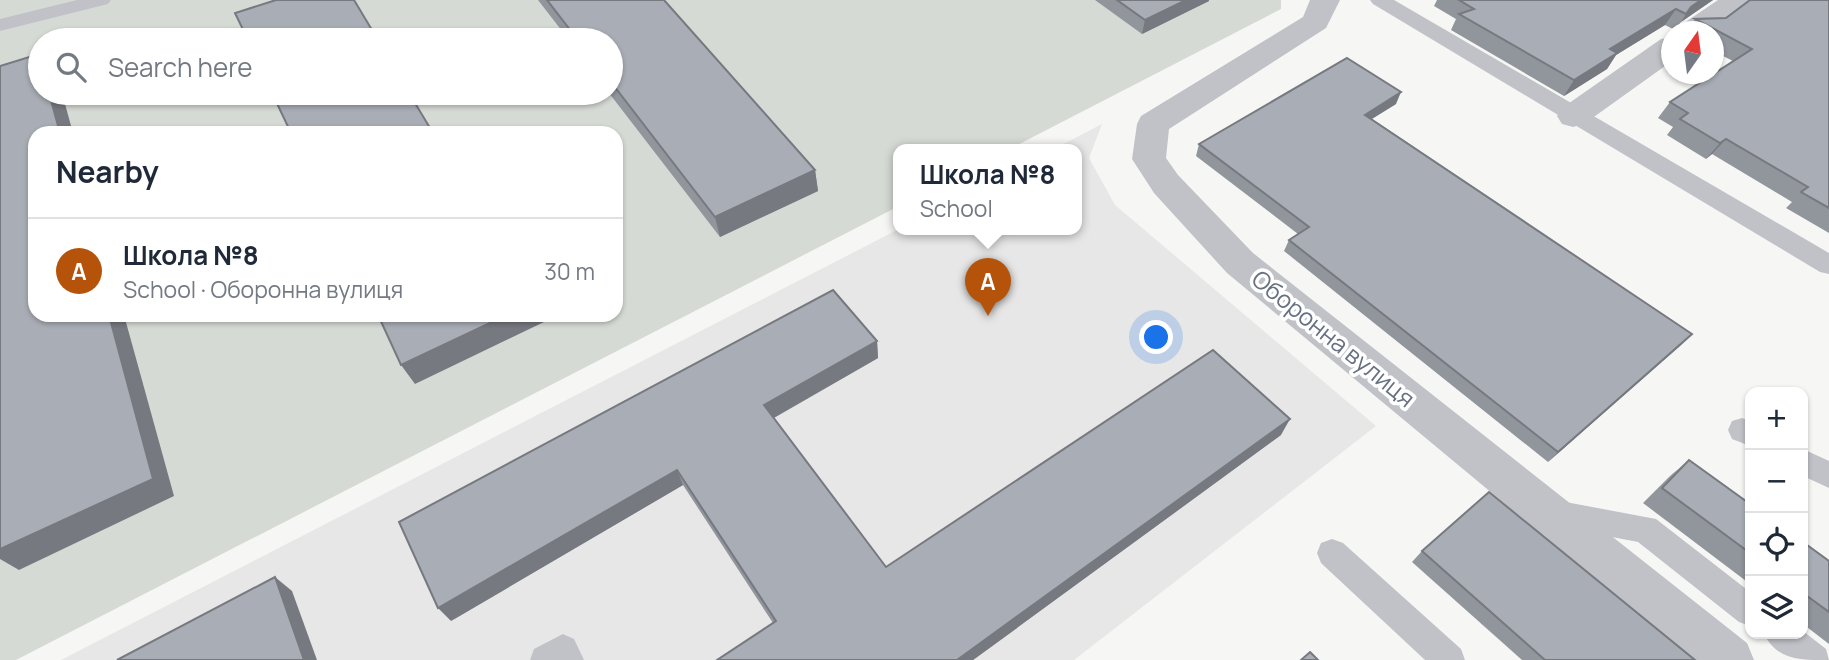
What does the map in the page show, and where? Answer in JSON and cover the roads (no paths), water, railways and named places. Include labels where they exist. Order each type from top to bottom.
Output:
[{"type":"street","name":"Оборонна вулиця","points":[[1325,0],[1316,22],[1153,124],[1149,159],[1166,184],[1240,263],[1730,660]]},
{"type":"street","points":[[1707,21],[1737,0]]},
{"type":"street","points":[[1573,116],[1661,53]]},
{"type":"lane","points":[[0,25],[101,0]]},
{"type":"lane","points":[[1380,0],[1829,265]]},
{"type":"lane","points":[[1808,464],[1829,475]]},
{"type":"lane","points":[[1547,512],[1645,529],[1745,607]]},
{"type":"lane","points":[[1332,553],[1448,660]]},
{"type":"lane","points":[[1787,639],[1814,660]]},
{"type":"lane","points":[[546,660],[563,650],[568,660]]},
{"type":"place","name":"Школа №8","points":[[988,316]]}]
